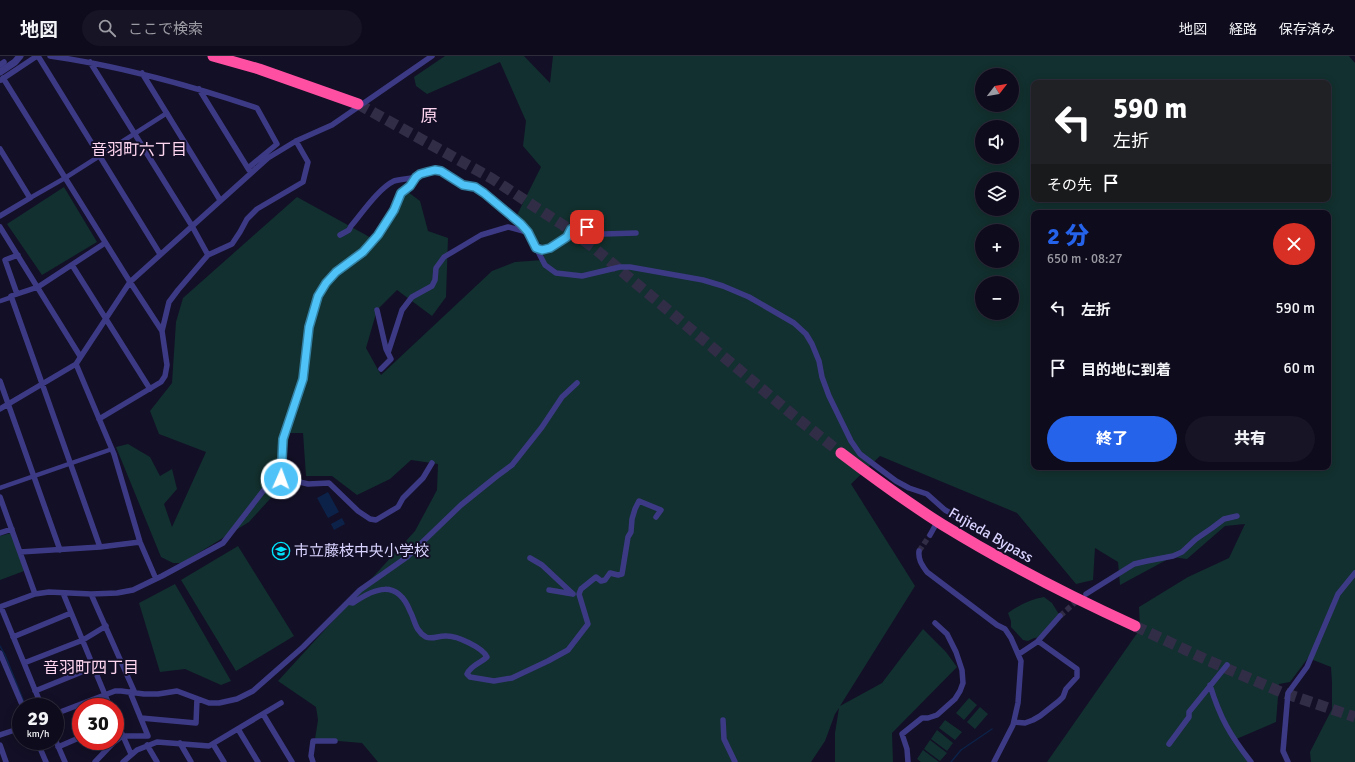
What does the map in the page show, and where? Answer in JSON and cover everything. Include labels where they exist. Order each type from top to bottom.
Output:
[{"type":"highway","points":[[213,56],[260,69],[358,104],[284,73],[231,56]]},
{"type":"highway","name":"Fujieda Bypass","points":[[841,453],[885,486],[942,525],[1090,606],[1135,626]]},
{"type":"street","points":[[1,77],[20,56]]},
{"type":"street","points":[[1,77],[37,56],[160,254]]},
{"type":"street","points":[[50,56],[90,62],[142,73],[199,89],[257,108],[277,144],[248,168]]},
{"type":"street","points":[[0,409],[76,364],[130,282],[268,158],[296,141],[332,125],[432,56]]},
{"type":"street","points":[[90,62],[192,226],[208,255]]},
{"type":"street","points":[[142,73],[220,200]]},
{"type":"street","points":[[1,77],[162,331]]},
{"type":"street","points":[[199,89],[251,174]]},
{"type":"street","points":[[0,216],[65,178],[167,114]]},
{"type":"street","points":[[99,419],[161,382],[165,376],[167,365],[162,331],[170,302],[178,290],[208,255],[232,244],[247,219],[257,209],[303,182],[308,162],[296,141]]},
{"type":"street","points":[[0,149],[30,198]]},
{"type":"street","points":[[340,235],[349,230],[379,193],[389,184],[435,170],[441,171],[463,185],[475,187],[521,224],[528,232],[545,265],[556,273],[582,276],[620,267],[630,267],[703,280],[749,297],[794,323],[806,334],[819,361],[822,377],[829,396],[851,441],[860,454],[896,481],[908,488],[927,494],[944,512],[958,517]]},
{"type":"street","points":[[281,479],[283,439],[303,379],[309,327],[318,296],[326,283],[336,272],[363,252],[378,235],[394,210],[401,193],[410,186],[416,177]]},
{"type":"street","points":[[0,227],[80,356]]},
{"type":"street","points":[[388,353],[402,310],[412,297],[432,286],[436,280],[436,268],[444,257],[480,235],[508,227],[528,232]]},
{"type":"street","points":[[536,248],[542,250],[550,248],[567,237],[571,229],[576,227],[597,228],[603,234],[636,233]]},
{"type":"street","points":[[0,301],[38,287],[105,243]]},
{"type":"street","points":[[18,255],[5,260],[14,295],[42,384],[100,547]]},
{"type":"street","points":[[72,265],[150,389]]},
{"type":"street","points":[[377,310],[388,353],[391,359],[381,369]]},
{"type":"street","points":[[76,364],[112,448],[140,542],[156,579]]},
{"type":"street","points":[[0,381],[60,550]]},
{"type":"street","points":[[64,711],[115,691],[158,694],[181,691],[197,699],[210,703],[226,702],[237,699],[253,691],[303,647],[367,584],[407,557],[460,505],[512,465],[542,427],[562,397],[576,383]]},
{"type":"street","points":[[0,488],[112,448]]},
{"type":"street","points":[[38,698],[1,607],[35,594],[49,592],[91,594],[117,593],[133,590],[223,543],[266,486],[281,479],[297,480],[308,484],[329,483],[358,511],[370,519],[376,520],[398,507],[403,498],[423,478],[432,463]]},
{"type":"street","points":[[0,497],[35,594]]},
{"type":"street","points":[[576,594],[596,577],[601,581],[605,580],[610,573],[618,575],[622,574],[628,537],[631,532],[632,519],[639,501],[660,510],[656,517]]},
{"type":"street","points":[[1086,594],[1134,564],[1173,556],[1182,552],[1196,539],[1224,519],[1237,516]]},
{"type":"street","points":[[930,535],[935,526]]},
{"type":"street","points":[[0,533],[12,529]]},
{"type":"street","points":[[20,552],[100,547],[140,542]]},
{"type":"street","points":[[919,551],[920,563],[927,572],[997,625],[1005,629],[1019,654],[1021,661],[1018,703],[1014,722],[1005,743],[994,762]]},
{"type":"street","points":[[348,602],[353,603],[374,591],[382,589],[391,590],[398,594],[407,604],[416,627],[426,637],[454,637],[470,644],[485,654],[487,657],[471,668],[468,674],[470,677],[494,682],[512,678],[568,650],[588,624],[576,594],[542,565],[530,558]]},
{"type":"street","points":[[1288,762],[1283,751],[1288,693],[1308,667],[1338,594],[1355,573]]},
{"type":"street","points":[[549,590],[576,594]]},
{"type":"street","points":[[63,593],[106,698]]},
{"type":"street","points":[[91,594],[106,626],[148,736],[124,736]]},
{"type":"street","points":[[14,636],[72,613]]},
{"type":"street","points":[[1019,654],[1038,641],[1060,616]]},
{"type":"street","points":[[908,762],[907,749],[902,734],[922,718],[937,715],[955,699],[960,692],[963,683],[962,670],[956,652],[947,634],[935,622]]},
{"type":"street","points":[[24,664],[83,640],[106,626]]},
{"type":"street","points":[[1014,722],[1025,723],[1040,716],[1063,697],[1066,689],[1077,677],[1077,670],[1038,641]]},
{"type":"street","points":[[0,653],[19,698]]},
{"type":"street","points":[[1169,744],[1190,717],[1189,712],[1227,665]]},
{"type":"street","points":[[35,691],[94,667]]},
{"type":"street","points":[[1210,686],[1217,708],[1227,729],[1251,762]]},
{"type":"street","points":[[141,718],[196,723],[197,699]]},
{"type":"street","points":[[123,762],[131,754],[147,745],[157,742],[209,746],[281,703]]},
{"type":"street","points":[[263,714],[292,762]]},
{"type":"street","points":[[723,720],[724,739],[735,762]]},
{"type":"street","points":[[238,729],[258,762]]},
{"type":"street","points":[[0,735],[12,731]]},
{"type":"street","points":[[124,740],[131,754]]},
{"type":"street","points":[[313,762],[310,756],[313,741],[335,741]]},
{"type":"street","points":[[180,743],[191,762]]},
{"type":"street","points":[[213,744],[224,762]]},
{"type":"street","points":[[0,745],[6,762]]},
{"type":"street","points":[[147,745],[157,762]]},
{"type":"street","points":[[41,750],[46,762]]},
{"type":"street","points":[[59,750],[65,762]]},
{"type":"street","points":[[95,762],[106,750]]},
{"type":"green space","points":[[445,56],[524,56],[550,83],[553,56],[1349,56],[1355,63],[1355,762],[1311,762],[1310,752],[1332,709],[1332,683],[1331,667],[1308,658],[1290,682],[1279,684],[1276,722],[1234,740],[1249,762],[1047,762],[1140,629],[1139,607],[1188,577],[1229,558],[1245,524],[1225,526],[1187,559],[1172,557],[1120,585],[1118,562],[1095,548],[1093,580],[1076,584],[1017,513],[880,456],[851,484],[915,586],[840,706],[882,683],[923,629],[946,652],[957,667],[892,733],[893,762],[835,762],[835,733],[839,708],[835,714],[825,741],[811,762],[378,762],[362,743],[315,739],[318,720],[316,707],[278,681],[415,531],[437,490],[438,464],[411,460],[390,479],[357,495],[332,476],[306,476],[303,433],[290,433],[279,489],[249,522],[182,563],[173,563],[161,557],[116,447],[128,444],[150,457],[160,476],[172,469],[177,489],[164,504],[172,527],[206,452],[159,434],[150,411],[172,383],[176,322],[183,298],[297,197],[375,240],[399,202],[408,192],[420,201],[428,231],[448,238],[446,297],[432,316],[397,290],[377,310],[366,348],[381,375],[492,271],[515,262],[543,260],[544,247],[515,219],[541,167],[523,146],[526,121],[500,62],[427,94],[416,86],[414,77]]},
{"type":"green space","points":[[64,187],[97,242],[42,275],[7,224]]},
{"type":"green space","points":[[11,533],[24,571],[0,580],[0,536]]},
{"type":"green space","points":[[238,546],[294,636],[236,671],[181,580]]},
{"type":"green space","points":[[175,584],[231,681],[221,685],[185,669],[160,672],[139,603]]},
{"type":"green space","points":[[1044,597],[1052,603],[1060,616],[1056,625],[1041,637],[1028,641],[1023,640],[1011,627],[1011,621],[1008,613],[1016,607],[1034,599]]},
{"type":"green space","points":[[969,698],[977,705],[964,720],[956,713]]},
{"type":"green space","points":[[980,707],[988,714],[975,729],[967,722]]},
{"type":"green space","points":[[945,720],[962,732],[955,740],[939,728]]},
{"type":"green space","points":[[937,730],[953,743],[947,751],[931,739]]},
{"type":"green space","points":[[930,740],[947,753],[940,761],[924,749]]},
{"type":"green space","points":[[923,750],[939,762],[921,762],[917,759]]},
{"type":"water","points":[[328,492],[339,512],[328,518],[317,498]]},
{"type":"water","points":[[342,518],[345,524],[334,530],[331,524]]},
{"type":"waterway","points":[[0,646],[22,698]]},
{"type":"waterway","points":[[951,762],[961,750],[992,729]]},
{"type":"tunnel","points":[[358,104],[491,178],[563,225],[594,248],[793,415],[841,453]]},
{"type":"tunnel","points":[[919,551],[930,535]]},
{"type":"tunnel","points":[[1060,616],[1079,599]]},
{"type":"tunnel","points":[[1135,626],[1207,660],[1281,692],[1355,717]]},
{"type":"place","name":"市立藤枝中央小学校","points":[[281,551]]},
{"type":"district","name":"原","points":[[429,116]]},
{"type":"district","name":"音羽町六丁目","points":[[139,150]]},
{"type":"district","name":"音羽町四丁目","points":[[91,668]]},
{"type":"route","points":[[281,479],[283,439],[303,379],[307,355],[309,327],[318,296],[326,283],[336,272],[363,252],[378,235],[394,210],[401,193],[410,186],[416,177],[420,174],[435,170],[441,171],[463,185],[475,187],[521,224],[528,232],[536,248],[542,250],[550,248],[567,237],[571,229],[576,227],[587,227]]}]
